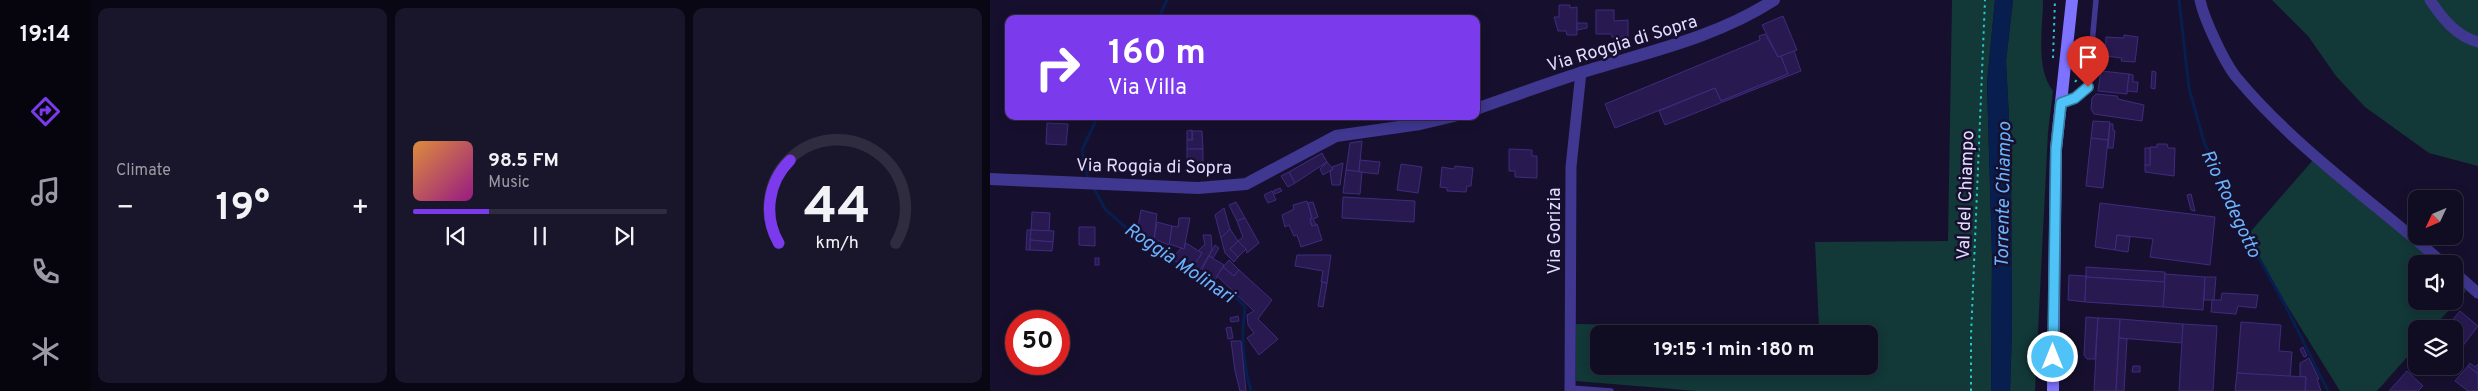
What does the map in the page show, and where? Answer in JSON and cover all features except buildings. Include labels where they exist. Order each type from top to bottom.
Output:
[{"type":"main road","points":[[2053,391],[2056,149],[2072,0]]},
{"type":"street","name":"Via Roggia di Sopra","points":[[1480,108],[1581,72],[1710,34],[1774,0]]},
{"type":"street","points":[[2200,0],[2202,13],[2236,77],[2284,127],[2433,255]]},
{"type":"street","points":[[2430,0],[2451,27],[2469,40],[2478,42]]},
{"type":"street","name":"Via Gorizia","points":[[1570,389],[1572,166],[1581,72]]},
{"type":"street","name":"Via Roggia di Sopra","points":[[990,179],[1198,188],[1246,184],[1336,136],[1437,120]]},
{"type":"street","points":[[2463,280],[2478,293]]},
{"type":"lane","points":[[2061,103],[2075,98],[2088,87],[2096,0]]},
{"type":"lane","points":[[1570,389],[1611,391]]},
{"type":"path","name":"Val del Chiampo","points":[[1972,391],[1971,336],[1985,0]]},
{"type":"path","points":[[2053,62],[2054,0]]},
{"type":"green space","points":[[1952,0],[1995,0],[1987,83],[1992,255],[1991,391],[1697,391],[1576,381],[1576,324],[1657,325],[1590,325],[1590,375],[1878,375],[1878,325],[1819,325],[1815,242],[1948,241]]},
{"type":"green space","points":[[2013,0],[2043,0],[2042,59],[2047,82],[2053,91],[2048,132],[2035,391],[2010,391],[2012,330],[2011,159],[2006,61]]},
{"type":"green space","points":[[2272,0],[2478,0],[2478,166],[2429,153],[2365,107],[2336,76],[2308,36]]},
{"type":"green space","points":[[2314,159],[2408,239],[2408,245],[2415,245],[2426,255],[2408,255],[2408,310],[2449,310],[2440,320],[2408,320],[2408,356],[2377,391],[2340,391],[2245,238]]},
{"type":"water","name":"Torrente Chiampo","points":[[1995,0],[2013,0],[2006,61],[2011,159],[2012,330],[2010,391],[1991,391],[1992,255],[1987,83]]},
{"type":"waterway","name":"Roggia Molinari","points":[[1160,15],[1167,0]]},
{"type":"waterway","name":"Rio Rodegotto","points":[[2179,0],[2189,88],[2204,142],[2236,217],[2285,305],[2328,391]]},
{"type":"waterway","name":"Roggia Molinari","points":[[1088,179],[1082,150],[1096,120]]},
{"type":"waterway","name":"Roggia Molinari","points":[[1093,187],[1105,209],[1124,226],[1192,273],[1234,295],[1245,307],[1244,349],[1251,391]]},
{"type":"route","points":[[2053,357],[2056,149],[2061,103],[2075,98],[2088,87]]}]
